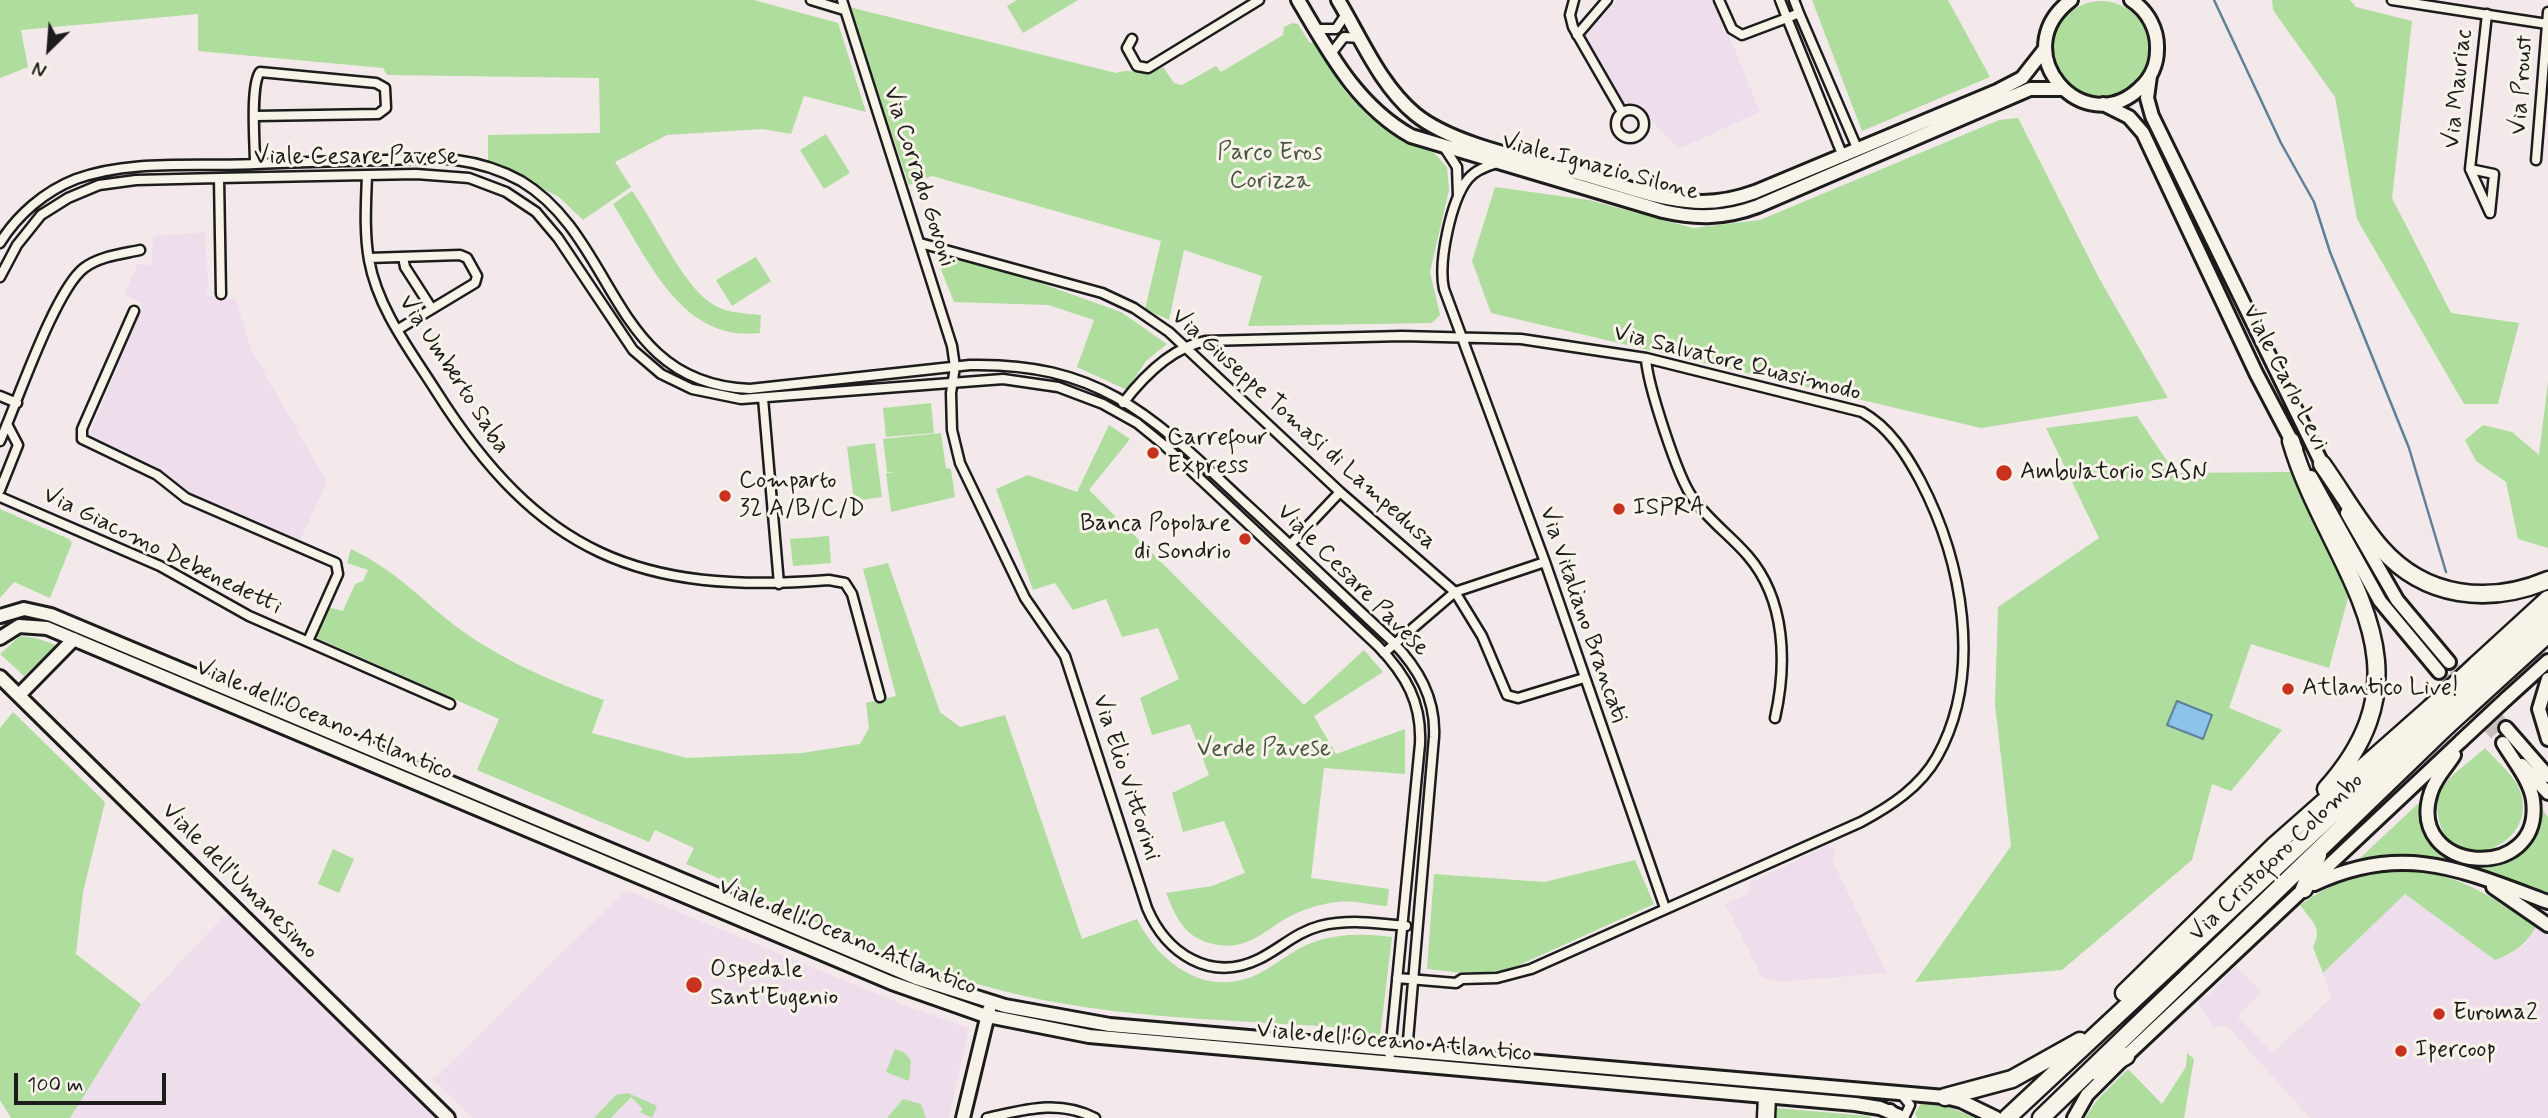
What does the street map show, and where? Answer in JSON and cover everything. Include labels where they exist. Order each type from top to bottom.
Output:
[{"type":"highway","points":[[2275,845],[2353,754],[2370,712],[2375,671],[2372,632],[2363,599],[2304,480],[2291,441]]},
{"type":"highway","points":[[2322,464],[2382,549],[2417,578],[2458,593],[2488,596],[2517,592],[2548,580]]},
{"type":"highway","name":"Via Cristoforo Colombo","points":[[2007,1118],[2353,792],[2484,675],[2548,599]]},
{"type":"highway","points":[[2484,675],[2548,616]]},
{"type":"highway","name":"Via Cristoforo Colombo","points":[[2101,1030],[2113,1003],[2275,845],[2438,716],[2484,675],[2548,634]]},
{"type":"highway","name":"Via Cristoforo Colombo","points":[[2041,1118],[2328,841],[2438,716]]},
{"type":"highway","points":[[2304,889],[2318,855],[2328,841]]},
{"type":"highway","points":[[1945,1097],[2017,1078],[2101,1030]]},
{"type":"highway","points":[[2074,1086],[2126,1056]]},
{"type":"main road","name":"Viale Ignazio Silone","points":[[1298,0],[1330,55],[1356,92],[1383,117],[1415,138],[1663,211],[1695,217],[1724,216],[1767,202],[2030,89],[2063,89]]},
{"type":"main road","name":"Viale Ignazio Silone","points":[[1338,0],[1399,99],[1436,128],[1462,139],[1673,199],[1708,202],[1736,198],[2014,83],[2044,50]]},
{"type":"main road","name":"Viale Carlo Levi","points":[[2131,0],[2144,11],[2155,31],[2157,54],[2147,98],[2152,116],[2322,464],[2390,590],[2449,662]]},
{"type":"main road","points":[[2063,89],[2048,67],[2044,50],[2048,29],[2065,3]]},
{"type":"main road","points":[[2103,104],[2125,99],[2150,76]]},
{"type":"main road","name":"Viale Carlo Levi","points":[[2063,89],[2081,100],[2103,104],[2129,117],[2143,132],[2291,441],[2384,607],[2439,672]]},
{"type":"main road","points":[[0,617],[29,609],[76,633]]},
{"type":"main road","points":[[0,638],[16,627],[27,625],[76,633]]},
{"type":"main road","points":[[19,695],[76,633]]},
{"type":"main road","name":"Viale dell'Oceano Atlantico","points":[[76,633],[892,983],[990,1010],[1089,1036],[1855,1104],[1898,1116]]},
{"type":"main road","name":"Via Cristoforo Colombo","points":[[2074,1118],[2087,1095],[2126,1056],[2548,661]]},
{"type":"main road","name":"Viale dell'Umanesimo","points":[[0,677],[448,1118]]},
{"type":"main road","points":[[2548,680],[2539,709],[2548,739]]},
{"type":"main road","points":[[2461,741],[2434,784],[2429,801],[2429,816],[2435,834],[2443,845],[2458,856],[2477,861],[2499,858],[2514,849],[2524,837],[2532,818],[2530,791],[2503,735]]},
{"type":"main road","points":[[2503,735],[2548,763]]},
{"type":"main road","points":[[2503,735],[2548,776]]},
{"type":"main road","points":[[2503,735],[2548,793]]},
{"type":"main road","points":[[2304,889],[2348,869],[2397,861],[2440,866],[2548,902]]},
{"type":"main road","points":[[2481,879],[2548,925]]},
{"type":"main road","points":[[963,1118],[990,1010]]},
{"type":"main road","name":"Viale dell'Oceano Atlantico","points":[[990,1010],[1094,1023],[1945,1097],[1964,1102],[1996,1118]]},
{"type":"street","points":[[811,0],[845,10]]},
{"type":"street","name":"Via Corrado Govoni","points":[[842,0],[952,346],[955,367]]},
{"type":"street","points":[[1132,39],[1127,47],[1139,67],[1148,68],[1259,0]]},
{"type":"street","points":[[1574,0],[1570,18],[1577,35],[1622,112]]},
{"type":"street","points":[[1577,35],[1607,0]]},
{"type":"street","points":[[1719,0],[1736,34],[1744,35],[1799,13]]},
{"type":"street","points":[[1780,0],[1842,154]]},
{"type":"street","points":[[1794,0],[1857,148]]},
{"type":"street","points":[[2392,0],[2547,24]]},
{"type":"street","name":"Via Proust","points":[[2536,160],[2548,12]]},
{"type":"street","points":[[1315,29],[1336,29],[1346,14]]},
{"type":"street","name":"Via Mauriac","points":[[2470,169],[2494,174],[2490,213],[2470,169],[2487,14]]},
{"type":"street","points":[[1330,55],[1344,37],[1361,38]]},
{"type":"street","points":[[255,164],[256,79],[262,71],[371,82],[383,85],[387,93],[386,108],[378,114],[256,116]]},
{"type":"street","points":[[1444,147],[1457,167],[1458,198]]},
{"type":"street","points":[[415,159],[416,174]]},
{"type":"street","name":"Viale Cesare Pavese","points":[[0,243],[20,217],[41,199],[71,181],[96,173],[137,167],[415,159],[448,159],[477,163],[505,173],[531,188],[570,227],[623,312],[645,341],[673,366],[696,378],[728,388],[771,387],[955,367],[1001,365],[1030,368],[1083,382],[1124,401],[1163,427],[1268,524],[1394,643],[1420,676],[1434,723],[1406,1065]]},
{"type":"street","points":[[1458,198],[1469,177],[1497,163]]},
{"type":"street","points":[[96,173],[99,185]]},
{"type":"street","name":"Viale Cesare Pavese","points":[[0,277],[17,245],[41,215],[68,198],[99,185],[135,180],[416,174],[470,178],[506,191],[526,203],[558,238],[636,354],[678,384],[719,397],[763,398],[1003,379],[1039,383],[1084,396],[1118,412],[1156,438],[1259,534],[1384,653],[1409,684],[1421,725],[1389,1063]]},
{"type":"street","name":"Via Umberto Saba","points":[[367,175],[369,258],[379,295],[397,330],[482,459],[523,502],[558,528],[608,556],[659,574],[729,585],[829,580],[847,585],[880,697]]},
{"type":"street","points":[[219,178],[221,294]]},
{"type":"street","name":"Via Vitaliano Brancati","points":[[1458,198],[1442,271],[1447,298],[1545,562],[1665,908]]},
{"type":"street","name":"Via Giuseppe Tomasi di Lampedusa","points":[[919,243],[1111,297],[1150,318],[1186,347],[1340,492],[1455,592],[1482,636],[1507,695],[1518,698],[1584,678]]},
{"type":"street","points":[[0,441],[57,307],[74,278],[93,262],[140,250]]},
{"type":"street","points":[[369,258],[457,255],[470,263],[477,276],[476,282],[397,330]]},
{"type":"street","points":[[403,257],[405,267],[432,309]]},
{"type":"street","points":[[134,311],[82,429],[82,439],[156,475],[187,498],[336,564],[338,574],[308,641]]},
{"type":"street","points":[[610,319],[623,312]]},
{"type":"street","name":"Via Salvatore Quasimodo","points":[[1118,412],[1124,401],[1157,367],[1186,347],[1230,339],[1461,336],[1532,340],[1646,358],[1852,408],[1875,420],[1907,458],[1936,513],[1951,554],[1962,613],[1958,691],[1951,723],[1931,766],[1912,788],[1861,822],[1520,973],[1456,983],[1397,978]]},
{"type":"street","points":[[1646,358],[1648,384],[1688,492],[1751,559],[1774,601],[1782,640],[1780,693],[1774,718]]},
{"type":"street","points":[[953,382],[955,367]]},
{"type":"street","name":"Via Elio Vittorini","points":[[953,382],[952,430],[960,463],[1025,598],[1065,656],[1147,908],[1166,941],[1195,962],[1229,967],[1255,961],[1300,933],[1325,925],[1351,922],[1418,927]]},
{"type":"street","points":[[0,396],[17,403]]},
{"type":"street","points":[[763,398],[779,584]]},
{"type":"street","points":[[0,490],[18,445],[16,436],[7,424]]},
{"type":"street","points":[[1290,545],[1340,492]]},
{"type":"street","name":"Via Giacomo Debenedetti","points":[[0,497],[167,570],[242,612],[450,704]]},
{"type":"street","points":[[1259,534],[1268,524]]},
{"type":"street","points":[[1384,653],[1455,592],[1545,562]]},
{"type":"street","points":[[1898,1116],[1910,1105],[1901,1094]]},
{"type":"street","points":[[1762,1118],[1767,1097]]},
{"type":"street","points":[[1767,1097],[1770,1118]]},
{"type":"street","points":[[987,1118],[1051,1106],[1071,1108],[1095,1118]]},
{"type":"shaded area","points":[[1618,0],[1715,0],[1760,112],[1679,149],[1645,114],[1624,106],[1584,36]]},
{"type":"shaded area","points":[[205,232],[208,285],[205,295],[236,299],[251,349],[327,482],[299,542],[184,492],[153,465],[88,439],[143,304],[124,294],[138,264],[152,265],[153,236]]},
{"type":"shaded area","points":[[1828,845],[1836,850],[1833,862],[1887,973],[1780,982],[1762,977],[1725,904],[1747,894],[1750,883]]},
{"type":"shaded area","name":"Ospedale Sant'Eugenio","points":[[626,890],[906,1006],[969,1028],[949,1118],[472,1118],[433,1080]]},
{"type":"shaded area","name":"Euroma2","points":[[2405,894],[2495,960],[2511,954],[2526,943],[2536,927],[2548,935],[2548,1118],[2310,1118],[2227,1026],[2213,1026],[2198,1001],[2205,993],[2208,996],[2236,966],[2261,992],[2237,1016],[2273,1053],[2331,997],[2323,973]]},
{"type":"shaded area","points":[[229,911],[439,1118],[70,1118],[141,1004]]},
{"type":"green space","points":[[0,0],[754,0],[838,23],[866,112],[804,96],[791,134],[762,129],[667,135],[615,162],[631,187],[583,220],[559,197],[488,161],[488,135],[600,133],[599,78],[387,75],[383,68],[198,51],[198,14],[21,30],[28,67],[0,78]]},
{"type":"green space","points":[[1017,0],[1078,0],[1023,33],[1007,6]]},
{"type":"green space","points":[[1812,0],[1948,0],[1990,77],[1862,131]]},
{"type":"green space","points":[[2272,0],[2350,0],[2356,7],[2412,21],[2392,198],[2451,313],[2519,323],[2498,404],[2464,404],[2357,219],[2335,97],[2273,10]]},
{"type":"green space","points":[[2101,1],[2119,5],[2135,15],[2145,31],[2149,49],[2145,67],[2135,83],[2119,93],[2101,97],[2083,93],[2067,83],[2057,67],[2053,49],[2057,31],[2067,15],[2083,5]]},
{"type":"green space","name":"Parco Eros Corizza","points":[[849,7],[1116,73],[1148,73],[1163,67],[1174,83],[1182,85],[1216,66],[1221,72],[1283,35],[1284,27],[1292,23],[1298,24],[1309,42],[1316,44],[1344,90],[1368,116],[1401,140],[1434,153],[1447,167],[1449,190],[1430,272],[1440,315],[1432,323],[1248,326],[1262,276],[1184,250],[1169,320],[1145,309],[1161,241],[932,176],[909,185]]},
{"type":"green space","points":[[2018,118],[2099,278],[2168,398],[1981,428],[1491,313],[1472,261],[1495,187],[1589,200],[1693,228],[1760,220],[1999,120]]},
{"type":"green space","points":[[826,134],[850,173],[824,189],[800,150]]},
{"type":"green space","points":[[632,191],[698,292],[720,308],[761,315],[760,333],[733,333],[709,325],[688,311],[670,293],[654,272],[613,204]]},
{"type":"green space","points":[[934,252],[1029,279],[1121,312],[1167,344],[1146,361],[1127,390],[1077,367],[1094,320],[1048,305],[954,302]]},
{"type":"green space","points":[[756,257],[771,281],[732,306],[716,280]]},
{"type":"green space","points":[[2548,382],[2548,548],[2518,539],[2506,482],[2476,461],[2465,440],[2483,425],[2512,432],[2539,455]]},
{"type":"green space","points":[[931,403],[934,433],[886,437],[883,408]]},
{"type":"green space","points":[[2137,416],[2175,473],[2291,472],[2351,587],[2329,668],[2251,644],[2229,708],[2282,730],[2231,791],[2212,784],[2192,860],[2062,970],[1915,982],[2011,846],[1995,704],[1998,607],[2099,538],[2046,428]]},
{"type":"green space","name":"Verde Pavese","points":[[1109,425],[1130,439],[1089,490],[1304,705],[1364,650],[1383,672],[1314,716],[1336,754],[1405,729],[1405,774],[1324,768],[1311,878],[1389,889],[1387,906],[1350,902],[1324,904],[1294,914],[1248,941],[1230,946],[1200,940],[1187,930],[1177,917],[1166,893],[1212,886],[1245,873],[1224,821],[1183,832],[1172,793],[1209,775],[1190,724],[1152,735],[1140,698],[1179,679],[1158,628],[1122,637],[1106,599],[1073,610],[1055,583],[1033,590],[996,489],[1028,475],[1077,492]]},
{"type":"green space","points":[[941,433],[946,468],[951,469],[955,497],[891,512],[886,473],[896,472],[887,472],[883,439]]},
{"type":"green space","points":[[875,443],[882,497],[854,501],[847,447]]},
{"type":"green space","points":[[0,509],[69,539],[72,543],[50,598],[14,582],[0,598]]},
{"type":"green space","points":[[829,536],[831,563],[793,566],[790,539]]},
{"type":"green space","points":[[351,549],[384,568],[453,624],[500,655],[534,672],[604,700],[592,733],[687,758],[802,753],[860,744],[869,728],[866,703],[896,696],[863,569],[888,563],[940,712],[960,727],[1005,715],[1082,939],[1137,919],[1146,935],[1171,962],[1202,979],[1219,982],[1237,981],[1256,975],[1301,948],[1326,938],[1354,935],[1392,937],[1380,1036],[1335,1033],[1334,1027],[1112,1011],[1024,996],[981,985],[869,945],[686,864],[694,848],[655,830],[649,842],[477,770],[499,719],[315,637],[327,607],[343,611],[355,584],[363,581],[368,570],[347,563]]},
{"type":"green space","points":[[20,636],[56,645],[24,676],[0,654]]},
{"type":"green space","points":[[13,712],[105,802],[83,892],[76,954],[141,1004],[70,1118],[11,1118],[0,1100],[0,728]]},
{"type":"green space","points":[[2485,748],[2517,784],[2523,805],[2519,824],[2508,838],[2493,848],[2476,851],[2459,848],[2446,836],[2438,815],[2437,803],[2449,779]]},
{"type":"green space","points":[[2422,800],[2429,835],[2438,849],[2453,862],[2407,856],[2359,859]]},
{"type":"green space","points":[[2541,808],[2548,817],[2548,893],[2472,868],[2498,865],[2520,854],[2535,835]]},
{"type":"green space","points":[[333,849],[354,859],[339,893],[318,884]]},
{"type":"green space","points":[[1635,860],[1654,904],[1506,971],[1471,974],[1427,969],[1434,874],[1544,882]]},
{"type":"green space","points":[[2396,870],[2455,880],[2486,895],[2536,927],[2519,948],[2495,960],[2405,894],[2323,973],[2313,947],[2316,929],[2300,905],[2345,881]]},
{"type":"green space","points":[[895,1049],[905,1053],[911,1061],[909,1081],[886,1072]]},
{"type":"green space","points":[[2187,1053],[2194,1059],[2184,1118],[2085,1118],[2098,1099],[2128,1069],[2162,1104],[2186,1067]]},
{"type":"green space","points":[[628,1093],[657,1106],[652,1118],[640,1112],[643,1109],[631,1097],[611,1118],[594,1118],[616,1095]]},
{"type":"green space","points":[[903,1099],[921,1104],[926,1118],[887,1118]]},
{"type":"green space","points":[[1922,1102],[1943,1105],[1977,1118],[1917,1118],[1915,1113]]},
{"type":"green space","points":[[1777,1108],[1869,1116],[1872,1118],[1776,1118]]},
{"type":"water","points":[[2177,701],[2212,715],[2203,739],[2167,725]]},
{"type":"waterway","points":[[2214,0],[2281,143],[2314,202],[2330,252],[2409,448],[2446,572]]},
{"type":"tunnel","points":[[2449,662],[2506,728]]},
{"type":"tunnel","points":[[2439,672],[2497,736]]},
{"type":"place","name":"Carrefour Express","points":[[1153,453]]},
{"type":"place","name":"Ambulatorio SASN","points":[[2004,473]]},
{"type":"place","name":"Comparto 32 A/B/C/D","points":[[725,496]]},
{"type":"place","name":"ISPRA","points":[[1619,509]]},
{"type":"place","name":"Banca Popolare di Sondrio","points":[[1245,539]]},
{"type":"place","name":"Atlantico Live!","points":[[2288,689]]},
{"type":"place","name":"Ospedale Sant'Eugenio","points":[[694,985]]},
{"type":"place","name":"Euroma2","points":[[2439,1014]]},
{"type":"place","name":"Ipercoop","points":[[2401,1051]]}]
